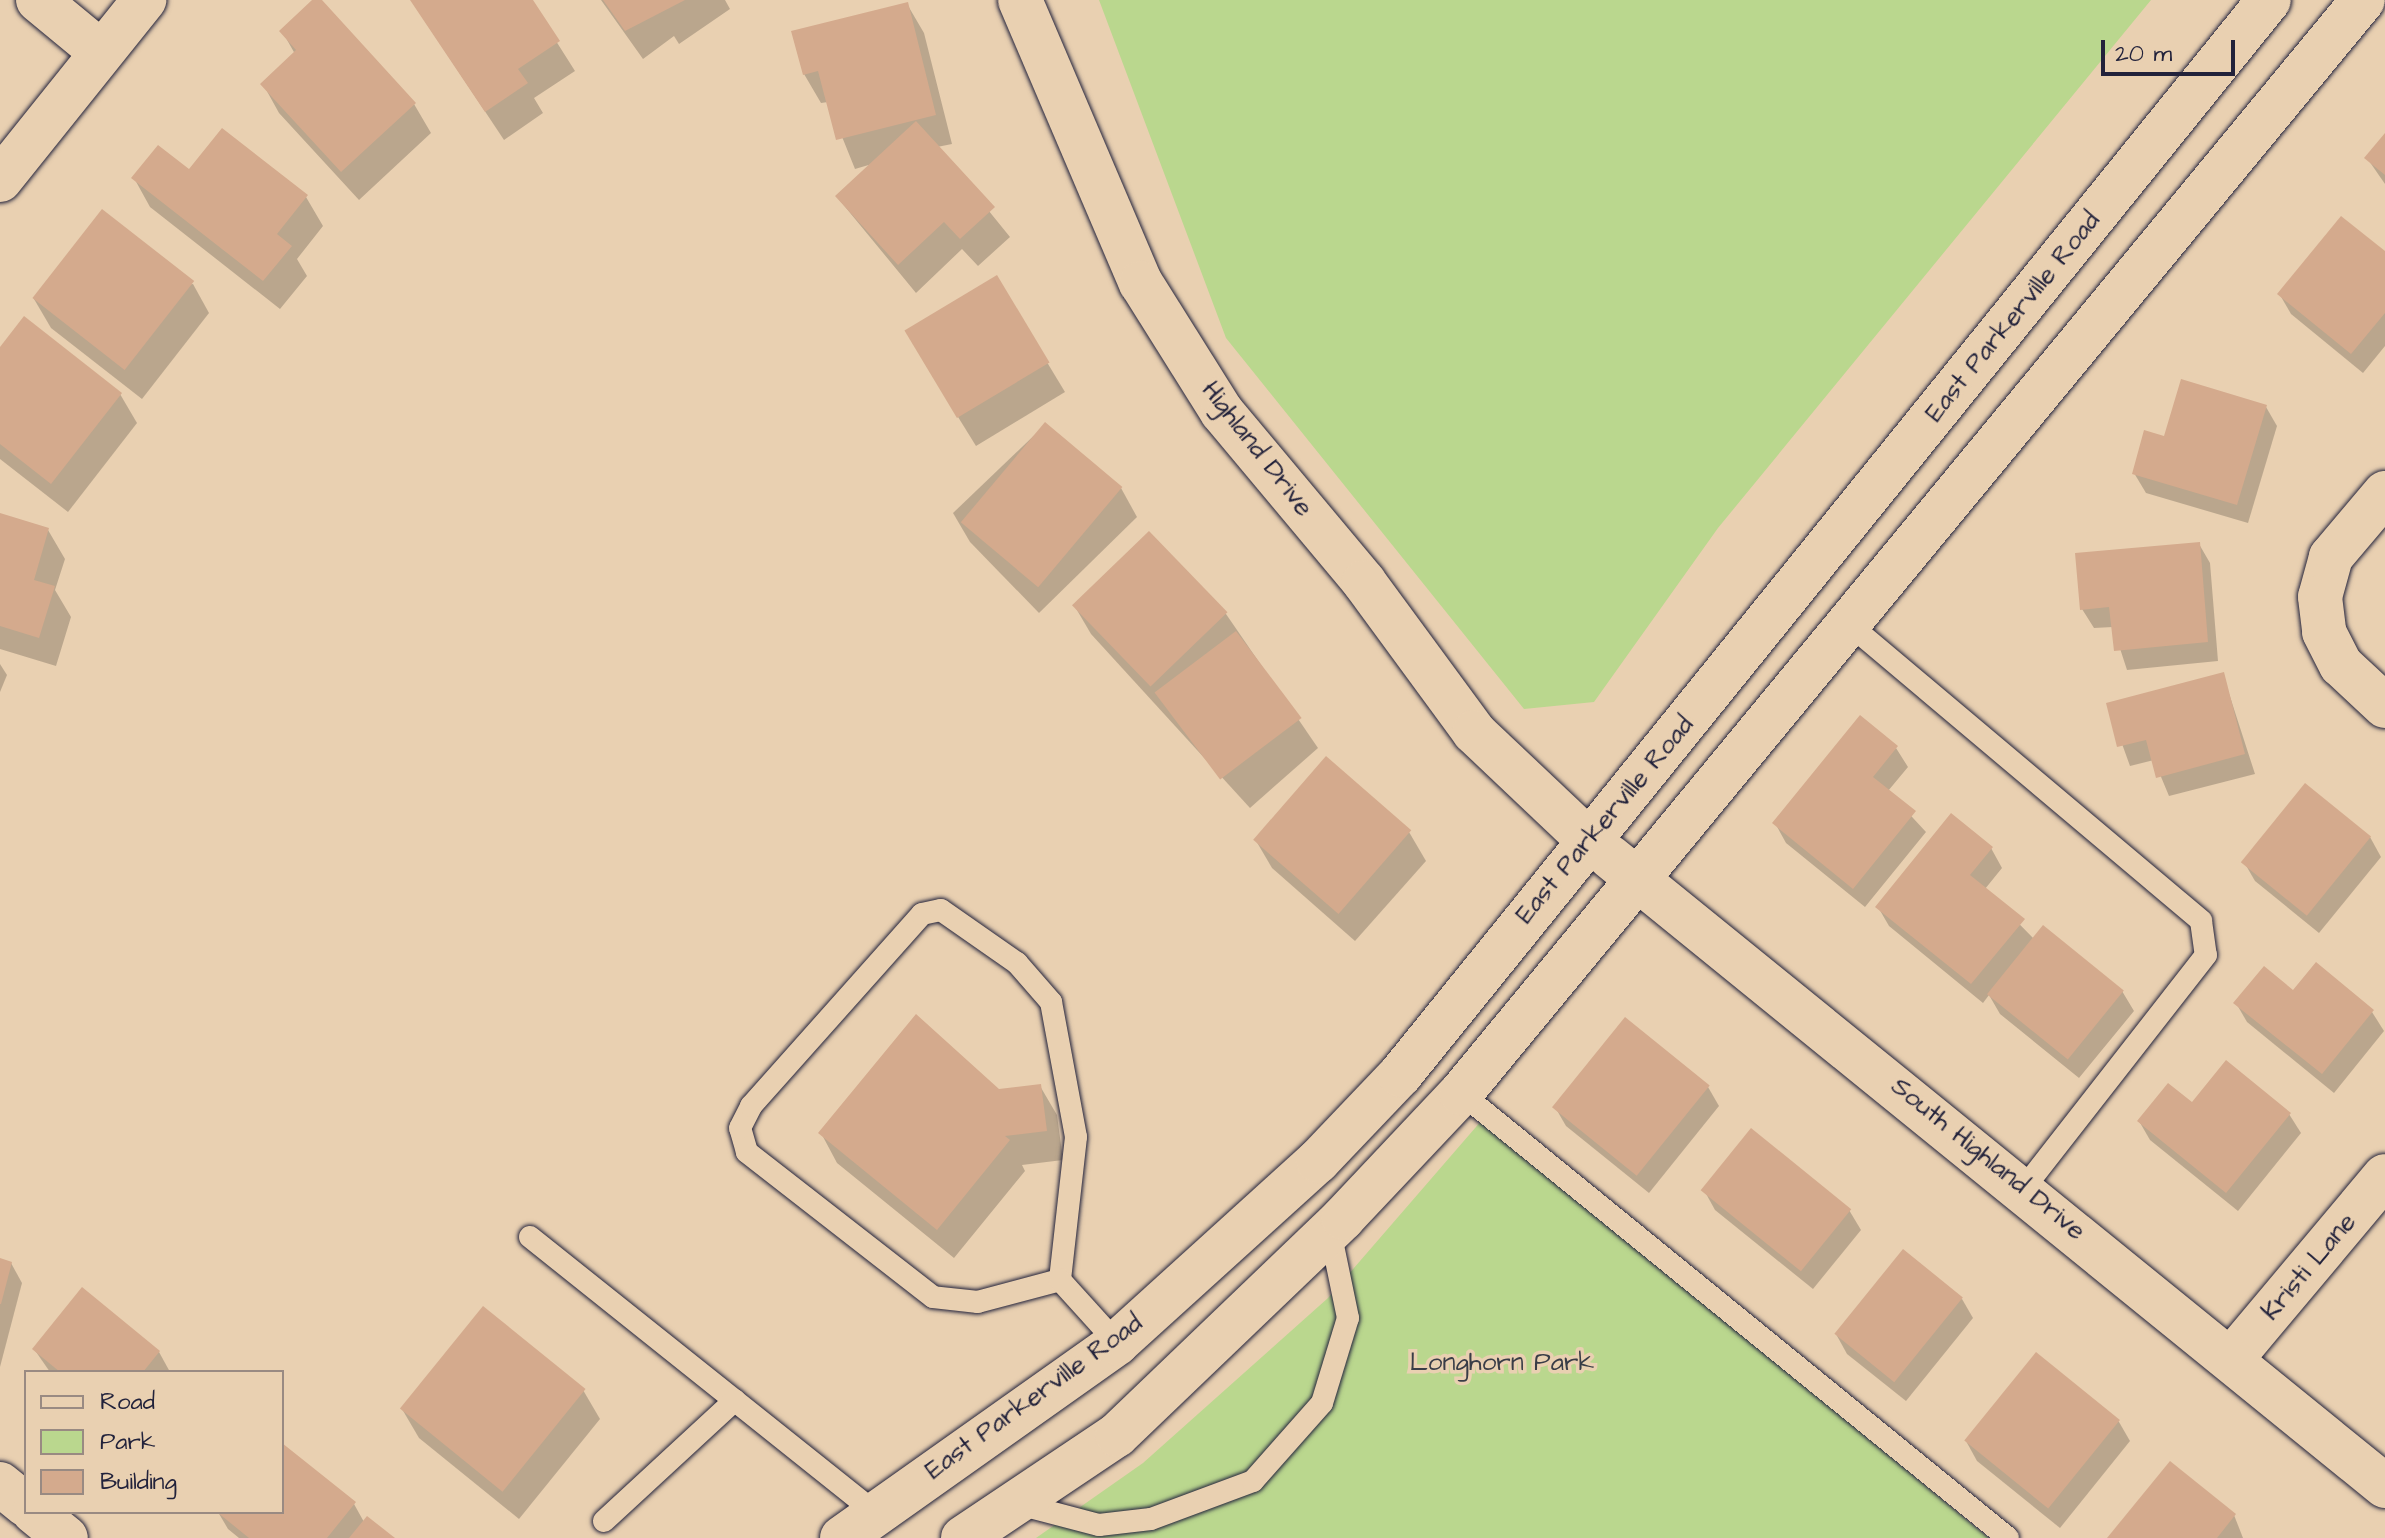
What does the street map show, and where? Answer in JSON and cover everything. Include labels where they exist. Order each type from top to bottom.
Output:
[{"type":"main road","points":[[38,0],[101,52]]},
{"type":"main road","points":[[0,180],[144,0]]},
{"type":"main road","name":"Highland Drive","points":[[1020,0],[1141,283],[1222,412],[1364,582],[1474,732],[1586,838]]},
{"type":"main road","name":"East Parkerville Road","points":[[858,1525],[1117,1343],[1318,1161],[1400,1075],[1586,838],[2269,0]]},
{"type":"main road","points":[[963,1538],[1117,1435],[1330,1231],[1461,1093],[1633,877],[1850,625],[2363,0]]},
{"type":"main road","points":[[2385,493],[2331,557],[2320,597],[2324,632],[2341,665],[2385,706]]},
{"type":"main road","name":"South Highland Drive","points":[[1586,838],[2025,1187],[2385,1486]]},
{"type":"main road","name":"Kristi Lane","points":[[2233,1357],[2385,1176]]},
{"type":"main road","points":[[0,1484],[24,1503]]},
{"type":"main road","points":[[36,1514],[66,1538]]},
{"type":"lane","points":[[1850,625],[2201,921],[2206,955],[2025,1187]]},
{"type":"lane","points":[[1060,1280],[978,1302],[933,1297],[747,1152],[740,1128],[751,1106],[922,914],[941,910],[1017,963],[1051,1002],[1076,1137],[1060,1280],[1117,1343]]},
{"type":"lane","points":[[1461,1093],[2008,1538]]},
{"type":"lane","points":[[1015,1503],[1099,1525],[1151,1519],[1253,1481],[1322,1403],[1348,1318],[1330,1231]]},
{"type":"lane","points":[[530,1237],[735,1400],[858,1525]]},
{"type":"lane","points":[[604,1521],[735,1400]]},
{"type":"green space","points":[[1099,0],[2151,0],[1718,528],[1594,702],[1524,709],[1226,338]]},
{"type":"green space","name":"Longhorn Park","points":[[1482,1120],[1989,1538],[1036,1538],[1143,1463],[1328,1298]]},
{"type":"building","points":[[312,0],[322,0],[416,103],[341,172],[260,84],[296,50],[279,31]]},
{"type":"building","points":[[410,0],[533,0],[560,41],[518,69],[528,83],[485,112]]},
{"type":"building","points":[[603,0],[685,0],[625,31]]},
{"type":"building","points":[[908,2],[936,115],[836,140],[818,71],[803,75],[791,31]]},
{"type":"building","points":[[916,121],[995,207],[960,239],[944,222],[898,265],[835,196]]},
{"type":"building","points":[[222,128],[308,195],[277,234],[292,246],[263,281],[131,178],[158,145],[189,169]]},
{"type":"building","points":[[2385,133],[2385,175],[2364,158]]},
{"type":"building","points":[[102,209],[194,281],[125,370],[32,298]]},
{"type":"building","points":[[2341,216],[2385,251],[2385,313],[2351,354],[2277,294]]},
{"type":"building","points":[[997,275],[1050,362],[957,418],[904,331]]},
{"type":"building","points":[[24,316],[122,393],[51,484],[0,444],[0,347]]},
{"type":"building","points":[[2181,379],[2267,405],[2237,505],[2132,474],[2144,430],[2164,436]]},
{"type":"building","points":[[1045,422],[1122,487],[1038,587],[961,522]]},
{"type":"building","points":[[0,513],[49,528],[34,580],[55,586],[39,638],[0,626]]},
{"type":"building","points":[[1149,531],[1227,612],[1151,687],[1072,605]]},
{"type":"building","points":[[2200,542],[2208,642],[2114,651],[2109,607],[2080,610],[2075,553]]},
{"type":"building","points":[[1236,631],[1302,718],[1220,779],[1155,692]]},
{"type":"building","points":[[2224,672],[2245,754],[2156,778],[2146,740],[2117,747],[2106,703]]},
{"type":"building","points":[[1860,715],[1898,746],[1873,777],[1916,811],[1853,889],[1772,823]]},
{"type":"building","points":[[1326,756],[1411,830],[1338,914],[1253,840]]},
{"type":"building","points":[[2305,783],[2371,836],[2307,916],[2241,862]]},
{"type":"building","points":[[1951,813],[1993,847],[1970,875],[2025,919],[1971,984],[1875,907]]},
{"type":"building","points":[[2043,925],[2124,990],[2068,1060],[1987,994]]},
{"type":"building","points":[[2316,962],[2374,1010],[2322,1074],[2233,1003],[2264,966],[2293,990]]},
{"type":"building","points":[[916,1014],[999,1089],[1041,1084],[1047,1131],[1005,1136],[1010,1140],[937,1230],[818,1133]]},
{"type":"building","points":[[1625,1017],[1710,1086],[1637,1176],[1552,1107]]},
{"type":"building","points":[[2226,1060],[2291,1113],[2226,1193],[2137,1121],[2168,1083],[2192,1102]]},
{"type":"building","points":[[1751,1128],[1851,1209],[1801,1271],[1701,1190]]},
{"type":"building","points":[[1903,1249],[1963,1297],[1894,1382],[1834,1334]]},
{"type":"building","points":[[0,1258],[12,1262],[1,1304],[0,1304]]},
{"type":"building","points":[[82,1287],[160,1351],[145,1370],[58,1370],[32,1349]]},
{"type":"building","points":[[483,1306],[586,1389],[503,1492],[400,1409]]},
{"type":"building","points":[[2036,1352],[2120,1420],[2048,1509],[1964,1441]]},
{"type":"building","points":[[284,1445],[356,1502],[327,1538],[249,1538],[219,1514],[284,1514]]},
{"type":"building","points":[[2170,1461],[2236,1514],[2217,1538],[2107,1538]]},
{"type":"building","points":[[367,1516],[395,1538],[349,1538]]}]
